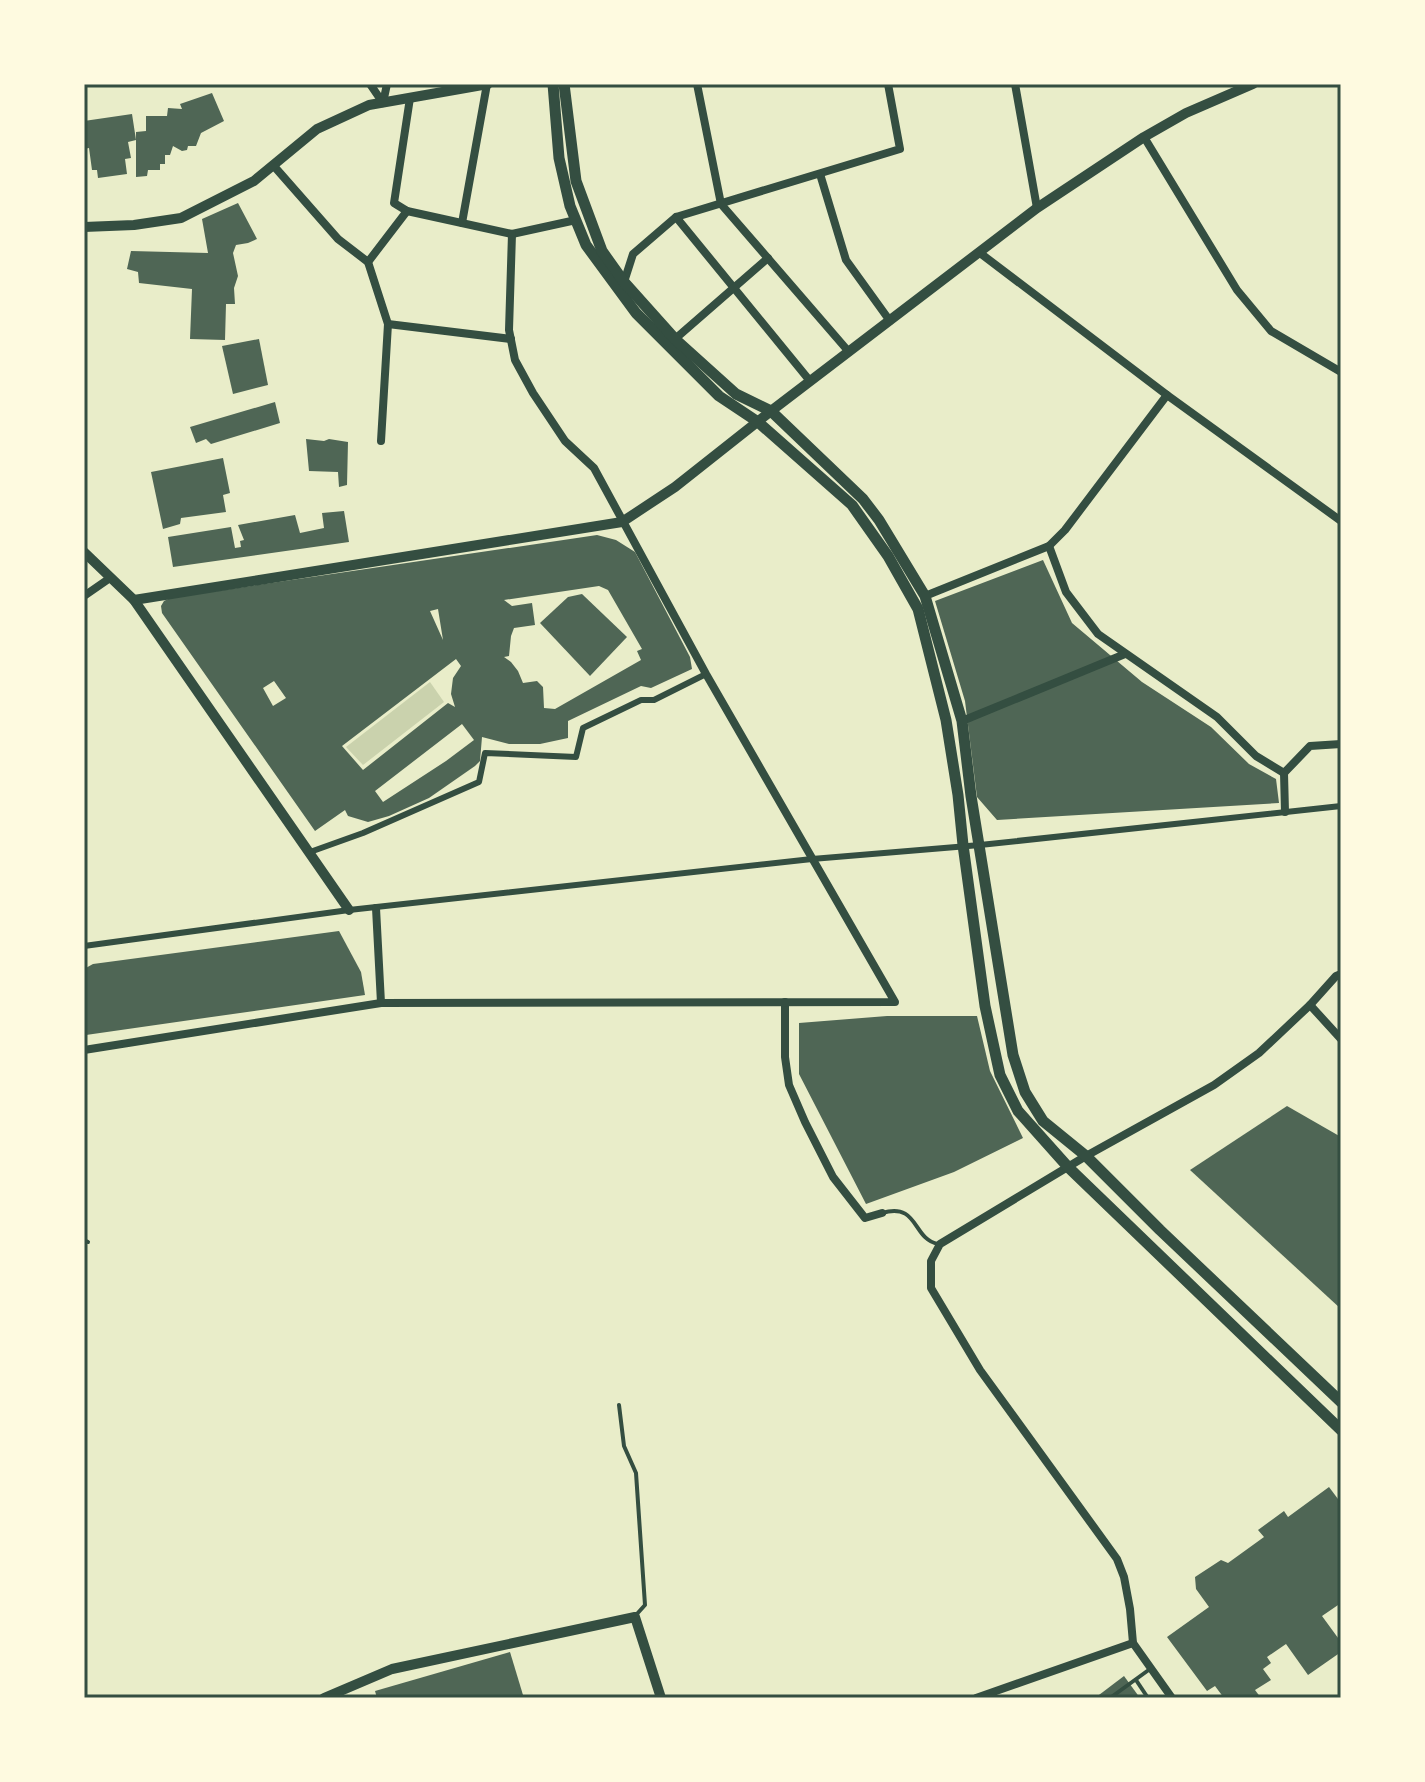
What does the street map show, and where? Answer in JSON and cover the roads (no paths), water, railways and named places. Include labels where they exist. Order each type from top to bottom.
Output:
[{"type":"main road","points":[[553,84],[559,158],[570,206],[586,245],[636,313],[719,396],[758,422],[852,505],[888,556],[918,609],[946,720],[985,1006],[1000,1075],[1018,1111],[1068,1167],[1341,1430]]},
{"type":"main road","points":[[564,84],[576,181],[602,251],[624,282],[675,339],[736,394],[771,411],[863,499],[925,596],[962,721],[1013,1055],[1025,1092],[1043,1121],[1086,1156],[1341,1402]]},
{"type":"street","points":[[370,84],[383,103]]},
{"type":"street","points":[[383,103],[387,84]]},
{"type":"street","points":[[84,227],[134,225],[181,218],[254,181],[317,129],[369,105],[488,84],[462,223]]},
{"type":"street","points":[[697,84],[721,204],[849,352]]},
{"type":"street","points":[[624,282],[633,254],[676,217],[900,149],[888,84]]},
{"type":"street","points":[[1015,84],[1037,208]]},
{"type":"street","points":[[134,600],[622,522],[675,487],[1037,208],[1144,137],[1186,113],[1253,84]]},
{"type":"street","points":[[410,98],[394,203],[407,211],[512,234],[576,220]]},
{"type":"street","points":[[1144,137],[1237,290],[1271,331],[1341,372]]},
{"type":"street","points":[[273,165],[338,239],[368,262],[388,324],[381,441]]},
{"type":"street","points":[[820,174],[846,260],[890,321]]},
{"type":"street","points":[[368,262],[407,211]]},
{"type":"street","points":[[676,217],[810,381]]},
{"type":"street","points":[[84,1050],[381,1003],[895,1002],[706,674],[594,468],[565,441],[515,360],[509,330],[512,234]]},
{"type":"street","points":[[980,253],[1167,395],[1341,521]]},
{"type":"street","points":[[675,339],[768,258]]},
{"type":"street","points":[[388,324],[511,339]]},
{"type":"street","points":[[925,596],[1049,546],[1065,530],[1167,395]]},
{"type":"street","points":[[1049,546],[1066,592],[1098,634],[1217,717],[1256,756],[1284,773]]},
{"type":"street","points":[[84,552],[134,600],[349,910]]},
{"type":"street","points":[[84,596],[110,578]]},
{"type":"street","points":[[962,721],[1125,654]]},
{"type":"street","points":[[310,852],[363,833],[479,782],[485,753],[576,757],[583,728],[641,700],[654,700],[706,674]]},
{"type":"street","points":[[1285,812],[1284,773],[1310,746],[1341,744]]},
{"type":"street","points":[[84,946],[349,910],[812,859],[980,845],[1341,806]]},
{"type":"street","points":[[376,908],[381,1003]]},
{"type":"street","points":[[1172,1698],[1133,1643],[1124,1577],[1117,1559],[980,1370],[931,1288],[931,1261],[940,1244],[1086,1156],[1214,1085],[1259,1053],[1341,974]]},
{"type":"street","points":[[785,1002],[785,1057],[789,1085],[805,1122],[833,1177],[865,1218],[882,1213]]},
{"type":"street","points":[[1310,1005],[1341,1039]]},
{"type":"street","points":[[324,1698],[392,1669],[635,1617],[661,1698]]},
{"type":"street","points":[[976,1698],[1133,1643]]},
{"type":"lane","points":[[882,1213],[895,1209],[903,1212],[928,1241],[940,1244]]},
{"type":"lane","points":[[619,1405],[624,1446],[636,1473],[645,1605],[635,1617]]},
{"type":"lane","points":[[1110,1698],[1151,1669]]},
{"type":"lane","points":[[1135,1680],[1148,1698]]}]
